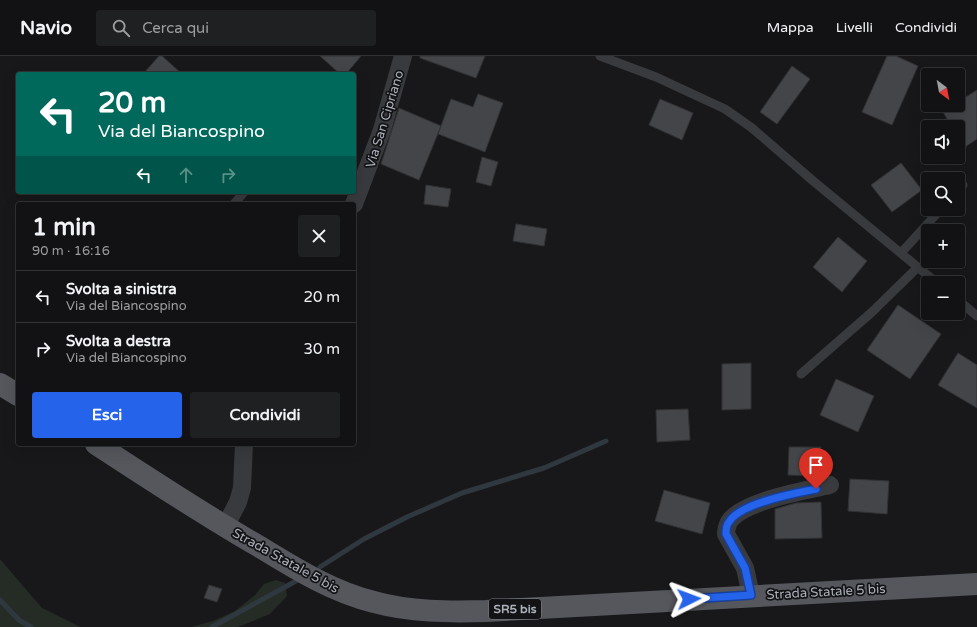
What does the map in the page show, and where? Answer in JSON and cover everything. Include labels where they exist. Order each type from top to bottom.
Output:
[{"type":"main road","points":[[0,384],[16,394]]},
{"type":"main road","name":"Strada Statale 5 bis","points":[[99,446],[225,527],[325,584],[375,603],[404,608],[460,611],[486,610],[977,584]]},
{"type":"street","name":"Via San Cipriano","points":[[355,202],[380,137],[403,56]]},
{"type":"street","points":[[225,527],[238,502],[242,488],[244,446]]},
{"type":"street","points":[[751,595],[745,568],[726,534],[729,521],[738,513],[755,504],[830,485]]},
{"type":"lane","points":[[600,56],[656,77],[725,109],[752,128],[812,180],[929,276]]},
{"type":"lane","points":[[236,202],[242,194]]},
{"type":"lane","points":[[901,253],[935,216]]},
{"type":"lane","points":[[801,374],[872,312],[918,267]]},
{"type":"lane","points":[[965,306],[977,316]]},
{"type":"shaded area","points":[[0,559],[42,608],[80,627],[0,627]]},
{"type":"shaded area","points":[[276,580],[285,583],[287,596],[270,614],[238,627],[191,627],[213,621],[235,611],[255,595],[264,584]]},
{"type":"building","points":[[159,56],[162,56],[180,72],[145,72]]},
{"type":"building","points":[[320,56],[361,56],[348,72],[338,72]]},
{"type":"building","points":[[420,56],[485,56],[476,78],[420,58]]},
{"type":"building","points":[[887,56],[896,56],[918,66],[892,125],[862,112]]},
{"type":"building","points":[[792,66],[810,79],[777,124],[760,112]]},
{"type":"building","points":[[977,90],[977,139],[965,147],[965,120],[948,120],[943,112],[965,112],[965,98]]},
{"type":"building","points":[[478,94],[503,103],[485,152],[438,134],[451,99],[473,107]]},
{"type":"building","points":[[660,99],[693,113],[682,140],[649,125]]},
{"type":"building","points":[[399,108],[441,126],[419,180],[381,164]]},
{"type":"building","points":[[482,157],[498,162],[491,186],[476,182]]},
{"type":"building","points":[[901,163],[921,191],[892,212],[871,185]]},
{"type":"building","points":[[426,185],[451,189],[448,207],[424,204]]},
{"type":"building","points":[[516,224],[547,229],[544,246],[513,241]]},
{"type":"building","points":[[838,237],[867,261],[842,292],[813,267]]},
{"type":"building","points":[[898,305],[941,334],[910,379],[867,350]]},
{"type":"building","points":[[958,353],[977,365],[977,408],[938,385]]},
{"type":"building","points":[[751,363],[751,409],[722,410],[722,364]]},
{"type":"building","points":[[836,379],[874,396],[858,432],[820,415]]},
{"type":"building","points":[[688,409],[690,440],[657,442],[656,410]]},
{"type":"building","points":[[789,447],[821,447],[821,476],[788,475]]},
{"type":"building","points":[[850,479],[889,481],[887,514],[848,511]]},
{"type":"building","points":[[664,490],[710,503],[702,534],[655,521]]},
{"type":"building","points":[[821,502],[822,538],[775,539],[775,509],[796,503]]},
{"type":"building","points":[[209,585],[222,589],[217,602],[204,598]]},
{"type":"waterway","points":[[320,567],[364,539],[407,517],[462,493],[544,468],[606,441]]},
{"type":"waterway","points":[[212,627],[296,581]]},
{"type":"waterway","points":[[0,600],[19,620],[31,627]]},
{"type":"route","points":[[689,599],[751,595],[749,580],[745,568],[726,534],[726,527],[729,521],[743,510],[755,504],[816,489]]}]
